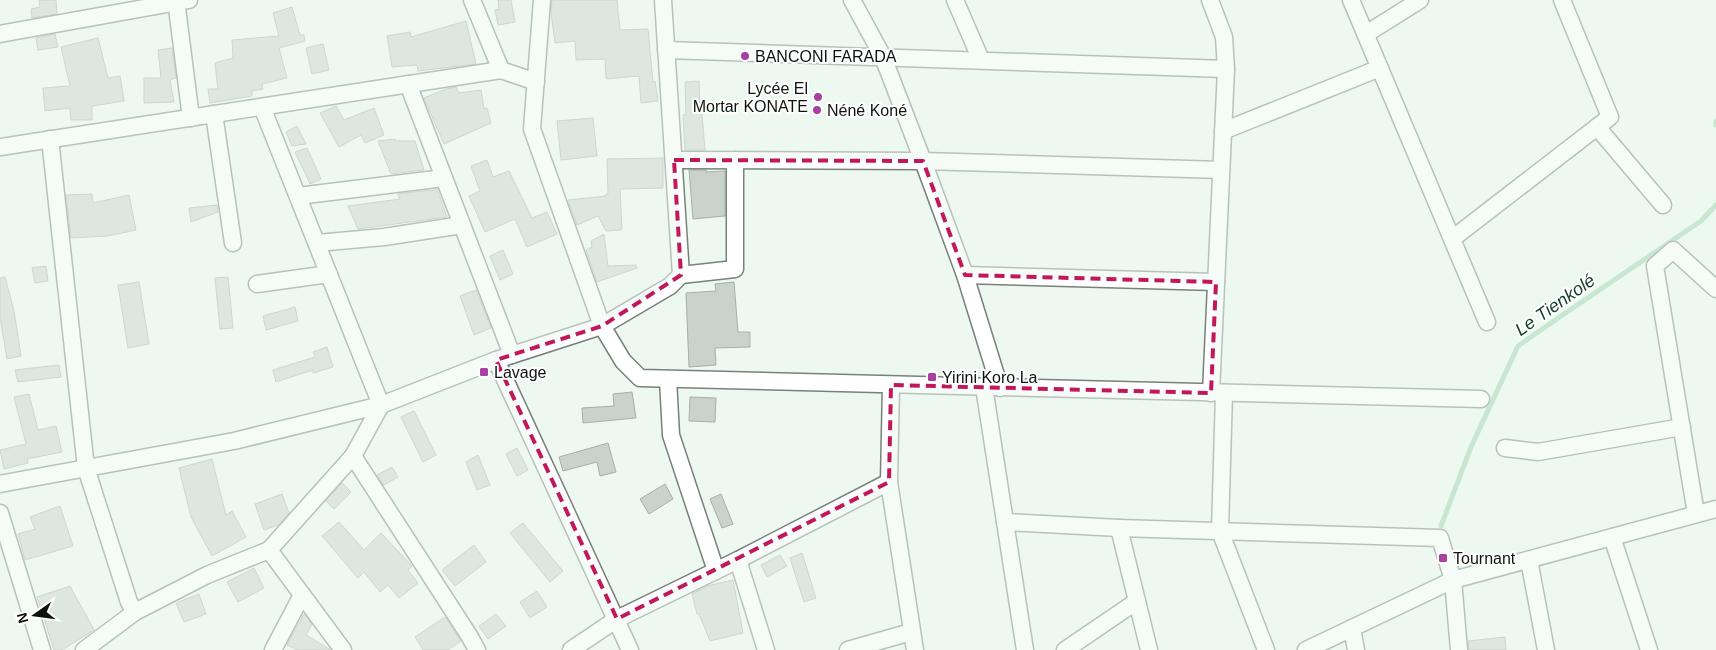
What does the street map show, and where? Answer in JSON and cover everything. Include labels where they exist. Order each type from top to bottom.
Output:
[{"type":"street","points":[[472,0],[500,70]]},
{"type":"street","points":[[542,0],[532,129],[602,326],[623,361],[640,378],[1481,399]]},
{"type":"street","points":[[663,0],[682,275]]},
{"type":"street","points":[[852,0],[883,57],[965,274],[992,388],[1005,522],[1026,650]]},
{"type":"street","points":[[955,0],[981,60]]},
{"type":"street","points":[[1210,0],[1224,37],[1226,69],[1216,282],[1220,531],[1266,650]]},
{"type":"street","points":[[1351,0],[1486,322]]},
{"type":"street","points":[[1366,34],[1420,0]]},
{"type":"street","points":[[1452,239],[1610,117],[1562,0]]},
{"type":"street","points":[[0,34],[181,1],[191,118]]},
{"type":"street","points":[[666,50],[1226,69]]},
{"type":"street","points":[[1223,131],[1380,68]]},
{"type":"street","points":[[0,147],[500,70],[536,82]]},
{"type":"street","points":[[408,84],[512,355]]},
{"type":"street","points":[[262,107],[381,405]]},
{"type":"street","points":[[214,114],[233,243]]},
{"type":"street","points":[[1597,127],[1663,205]]},
{"type":"street","points":[[50,139],[86,468],[129,602],[135,612]]},
{"type":"street","points":[[674,160],[923,161],[1221,170]]},
{"type":"street","points":[[1,480],[86,468],[234,441],[381,405],[496,360],[602,326],[670,286],[682,275],[735,269],[735,160]]},
{"type":"street","points":[[298,196],[444,178]]},
{"type":"street","points":[[317,243],[384,237],[462,225]]},
{"type":"street","points":[[1696,514],[1656,266],[1673,250],[1716,290]]},
{"type":"street","points":[[257,284],[329,274]]},
{"type":"street","points":[[965,274],[1216,282]]},
{"type":"street","points":[[496,360],[630,650]]},
{"type":"street","points":[[668,379],[671,436],[716,571]]},
{"type":"street","points":[[891,385],[889,482],[915,650]]},
{"type":"street","points":[[84,650],[135,612],[207,575],[269,550],[353,456],[381,405]]},
{"type":"street","points":[[1505,448],[1538,452],[1682,427]]},
{"type":"street","points":[[353,456],[477,650]]},
{"type":"street","points":[[571,650],[617,619],[738,560],[889,482]]},
{"type":"street","points":[[1306,650],[1453,580],[1716,509]]},
{"type":"street","points":[[0,512],[42,650]]},
{"type":"street","points":[[1005,522],[1120,528],[1440,538],[1453,580],[1459,650]]},
{"type":"street","points":[[1120,528],[1149,650]]},
{"type":"street","points":[[1612,537],[1649,650]]},
{"type":"street","points":[[269,550],[343,650]]},
{"type":"street","points":[[738,560],[766,650]]},
{"type":"street","points":[[1529,560],[1546,650]]},
{"type":"street","points":[[273,650],[302,594]]},
{"type":"street","points":[[1065,650],[1137,601]]},
{"type":"street","points":[[1352,628],[1356,650]]},
{"type":"street","points":[[848,650],[911,632]]},
{"type":"highlighted area","points":[[674,160],[923,161],[965,275],[1216,282],[1211,393],[891,385],[889,482],[617,619],[496,360],[602,326],[681,275]]},
{"type":"building","points":[[39,0],[56,0],[57,14],[32,18],[31,9],[40,7]]},
{"type":"building","points":[[498,0],[511,0],[515,22],[498,25],[495,10],[499,9]]},
{"type":"building","points":[[552,0],[617,0],[620,30],[648,29],[653,82],[655,81],[658,101],[641,103],[639,76],[606,79],[605,59],[576,60],[575,41],[555,43],[551,13]]},
{"type":"building","points":[[292,7],[300,35],[304,35],[305,41],[279,48],[287,78],[262,84],[263,89],[252,91],[252,96],[210,103],[208,89],[218,89],[215,63],[233,58],[232,40],[279,36],[273,13]]},
{"type":"building","points":[[466,21],[476,64],[418,71],[417,65],[392,67],[387,36],[410,32],[411,37]]},
{"type":"building","points":[[55,34],[58,47],[38,50],[36,38]]},
{"type":"building","points":[[98,38],[108,78],[120,76],[124,101],[92,106],[92,120],[71,120],[70,108],[45,111],[43,88],[70,86],[61,47]]},
{"type":"building","points":[[323,44],[329,70],[312,74],[306,48]]},
{"type":"building","points":[[172,48],[176,78],[170,80],[174,102],[144,103],[144,78],[161,78],[158,50]]},
{"type":"building","points":[[699,81],[700,114],[702,114],[705,150],[685,150],[683,115],[686,115],[685,82]]},
{"type":"building","points":[[456,87],[459,93],[481,90],[484,109],[487,108],[491,123],[444,144],[424,98]]},
{"type":"building","points":[[336,106],[344,120],[374,108],[384,135],[365,143],[361,135],[339,147],[320,113]]},
{"type":"building","points":[[593,118],[597,156],[561,160],[557,121]]},
{"type":"building","points":[[297,126],[306,144],[292,146],[286,132]]},
{"type":"building","points":[[395,139],[396,141],[415,141],[424,170],[391,174],[378,141]]},
{"type":"building","points":[[307,148],[321,179],[310,184],[295,152]]},
{"type":"building","points":[[663,158],[663,188],[620,189],[622,230],[606,231],[598,216],[577,225],[568,200],[606,196],[608,194],[607,159]]},
{"type":"building","points":[[487,160],[493,177],[509,171],[532,218],[547,212],[557,234],[527,247],[515,219],[485,232],[469,196],[480,191],[471,166]]},
{"type":"building","points":[[689,170],[706,170],[706,172],[725,171],[725,216],[693,219]]},
{"type":"building","points":[[437,189],[447,217],[358,229],[348,206],[400,199],[398,194]]},
{"type":"building","points":[[92,194],[93,203],[129,195],[136,230],[108,236],[71,238],[66,195]]},
{"type":"building","points":[[217,205],[218,212],[191,222],[189,208]]},
{"type":"building","points":[[604,234],[608,266],[636,265],[637,268],[597,282],[586,250],[592,247],[591,241]]},
{"type":"building","points":[[503,250],[513,274],[500,280],[490,256]]},
{"type":"building","points":[[46,266],[48,281],[35,283],[32,268]]},
{"type":"building","points":[[5,277],[14,311],[21,356],[7,359],[0,317],[0,278]]},
{"type":"building","points":[[228,277],[233,328],[220,329],[215,278]]},
{"type":"building","points":[[139,282],[149,344],[128,348],[118,285]]},
{"type":"building","points":[[734,282],[738,332],[750,332],[750,347],[715,348],[716,365],[689,367],[686,293],[716,291],[715,284]]},
{"type":"building","points":[[476,290],[491,328],[474,335],[460,296]]},
{"type":"building","points":[[295,307],[298,321],[266,330],[263,316]]},
{"type":"building","points":[[327,347],[333,367],[313,373],[313,370],[276,382],[273,370],[315,357],[313,352]]},
{"type":"building","points":[[59,365],[61,377],[18,382],[15,370]]},
{"type":"building","points":[[632,392],[636,418],[583,423],[582,408],[614,406],[613,394]]},
{"type":"building","points":[[29,394],[38,430],[56,426],[62,452],[27,459],[28,463],[4,469],[0,450],[26,444],[14,397]]},
{"type":"building","points":[[690,397],[716,398],[715,422],[689,421]]},
{"type":"building","points":[[414,411],[436,455],[423,462],[401,417]]},
{"type":"building","points":[[608,443],[616,472],[600,476],[597,462],[563,471],[559,457]]},
{"type":"building","points":[[517,448],[528,470],[517,476],[506,454]]},
{"type":"building","points":[[478,455],[490,485],[477,490],[466,462]]},
{"type":"building","points":[[212,459],[226,515],[232,511],[246,537],[212,556],[191,517],[179,468]]},
{"type":"building","points":[[392,467],[398,477],[384,485],[377,475]]},
{"type":"building","points":[[342,483],[351,492],[334,509],[326,501]]},
{"type":"building","points":[[665,484],[673,499],[649,514],[640,499]]},
{"type":"building","points":[[282,494],[289,513],[278,525],[264,530],[255,504]]},
{"type":"building","points":[[721,494],[733,524],[722,528],[710,499]]},
{"type":"building","points":[[60,506],[73,546],[25,560],[18,534],[35,529],[30,517]]},
{"type":"building","points":[[339,522],[364,550],[381,533],[412,566],[408,570],[418,583],[399,598],[388,585],[380,592],[364,572],[358,578],[322,536]]},
{"type":"building","points":[[523,523],[563,571],[550,582],[510,533]]},
{"type":"building","points":[[474,545],[486,562],[455,586],[442,570]]},
{"type":"building","points":[[802,553],[816,598],[804,602],[790,558]]},
{"type":"building","points":[[780,555],[787,566],[767,577],[761,565]]},
{"type":"building","points":[[254,568],[264,588],[238,602],[227,582]]},
{"type":"building","points":[[733,580],[743,633],[710,641],[699,614],[697,614],[692,594],[707,586]]},
{"type":"building","points":[[70,586],[94,630],[62,650],[54,650],[37,597]]},
{"type":"building","points":[[537,591],[547,607],[530,618],[520,602]]},
{"type":"building","points":[[199,594],[206,614],[184,622],[176,603]]},
{"type":"building","points":[[304,614],[312,624],[306,635],[331,650],[297,650],[287,645]]},
{"type":"building","points":[[496,614],[506,626],[488,639],[479,626]]},
{"type":"building","points":[[445,617],[461,641],[448,650],[423,650],[415,637]]},
{"type":"building","points":[[1505,637],[1506,650],[1469,650],[1468,641]]},
{"type":"waterway","name":"Le Tienkolé","points":[[1441,526],[1471,447],[1518,346],[1701,221],[1716,205]]},
{"type":"place","name":"BANCONI FARADA","points":[[745,56]]},
{"type":"place","name":"Lycée El Mortar KONATE","points":[[818,97]]},
{"type":"place","name":"Néné Koné","points":[[817,110]]},
{"type":"place","name":"Lavage","points":[[484,372]]},
{"type":"place","name":"Yirini Koro La","points":[[932,377]]},
{"type":"place","name":"Tournant","points":[[1443,558]]}]
